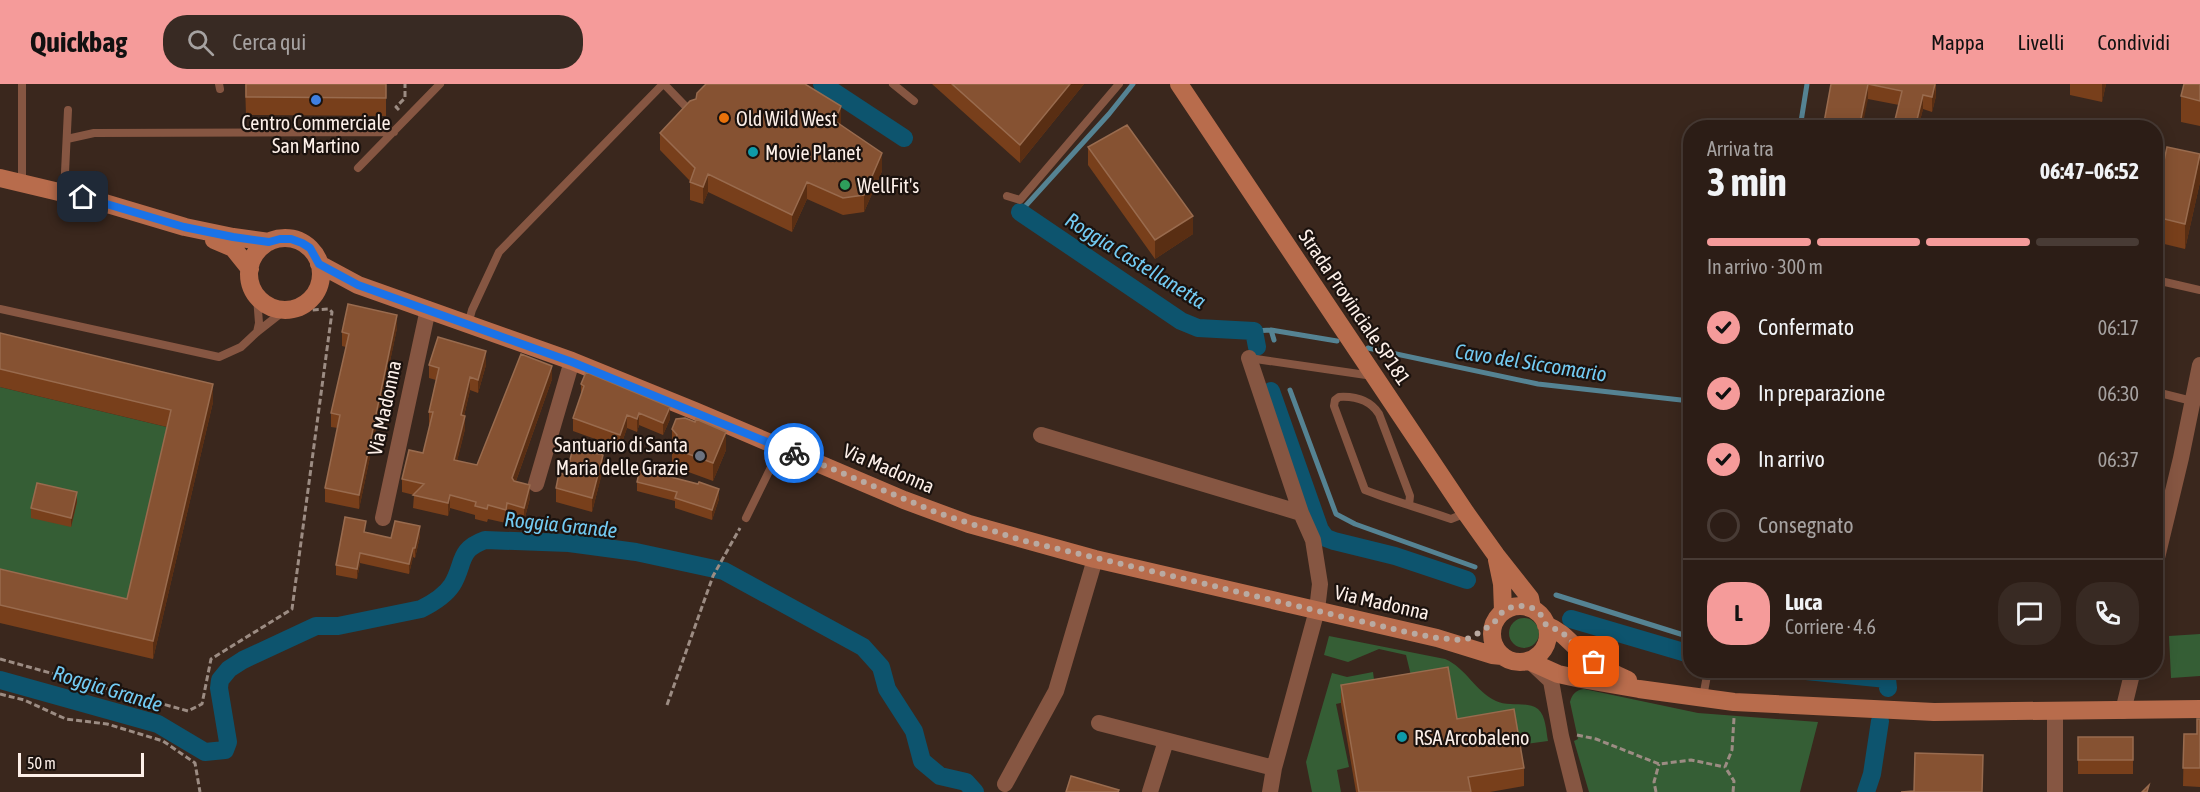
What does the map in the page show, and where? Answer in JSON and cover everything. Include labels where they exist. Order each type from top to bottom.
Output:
[{"type":"street","name":"Strada Provinciale SP181","points":[[1179,84],[1467,513],[1530,598],[1532,608]]},
{"type":"street","name":"Via Madonna","points":[[0,178],[64,193],[184,227],[269,242],[291,239],[310,248],[319,264],[358,285],[572,362],[938,513],[1010,537],[1095,559],[1437,638],[1502,656]]},
{"type":"street","name":"Via Madonna","points":[[184,227],[233,248],[250,269],[250,279],[257,297]]},
{"type":"street","points":[[250,269],[253,258],[269,242]]},
{"type":"street","points":[[257,297],[265,304],[293,308],[315,294],[321,274],[319,264]]},
{"type":"street","name":"Via Madonna","points":[[319,285],[358,285]]},
{"type":"street","name":"Via Madonna","points":[[383,518],[428,309]]},
{"type":"street","name":"Via Madonna","points":[[1248,358],[1300,513],[1313,540],[1320,584],[1317,610]]},
{"type":"street","points":[[536,484],[572,362]]},
{"type":"street","points":[[2163,531],[2200,364]]},
{"type":"street","points":[[1041,435],[1300,513]]},
{"type":"street","name":"Strada Provinciale SP181","points":[[1496,555],[1502,584],[1498,617]]},
{"type":"street","points":[[1005,784],[1056,691],[1095,559]]},
{"type":"street","points":[[1529,661],[1543,650],[1548,634],[1546,625],[1541,615],[1532,608],[1512,607],[1498,617],[1491,635],[1494,647],[1502,656],[1519,662],[1529,661],[1558,674],[1579,679],[1662,693],[1734,702],[1934,712],[2200,709]]},
{"type":"street","points":[[1272,791],[1274,768],[1317,610]]},
{"type":"street","name":"Via Madonna","points":[[1437,638],[1461,640],[1470,638],[1498,617]]},
{"type":"street","points":[[1546,625],[1562,632],[1581,652],[1607,671],[1662,693]]},
{"type":"street","points":[[1529,661],[1551,681],[1561,736],[1575,792]]},
{"type":"street","points":[[2123,711],[2131,678]]},
{"type":"street","points":[[1555,703],[1563,689],[1579,679]]},
{"type":"street","points":[[2055,711],[2055,792]]},
{"type":"street","points":[[1099,723],[1274,768]]},
{"type":"street","points":[[1150,792],[1166,741]]},
{"type":"lane","points":[[22,84],[22,184]]},
{"type":"lane","points":[[358,168],[440,84]]},
{"type":"lane","points":[[468,324],[472,310],[499,252],[663,84],[691,112]]},
{"type":"lane","points":[[893,84],[914,101]]},
{"type":"lane","points":[[1007,196],[1020,200],[1119,84]]},
{"type":"lane","points":[[64,193],[69,110]]},
{"type":"lane","points":[[67,139],[94,133],[394,132]]},
{"type":"lane","points":[[2163,282],[2200,290]]},
{"type":"lane","points":[[257,297],[259,324],[257,332]]},
{"type":"lane","points":[[0,309],[219,357],[241,347],[257,332],[293,308]]},
{"type":"lane","points":[[1248,358],[1374,376]]},
{"type":"lane","points":[[2163,394],[2192,401]]},
{"type":"lane","points":[[1408,505],[1410,496],[1379,414],[1366,401],[1339,397],[1335,400],[1334,406],[1365,490],[1408,505],[1451,519],[1467,513]]},
{"type":"lane","points":[[746,518],[781,447]]},
{"type":"lane","points":[[1703,697],[1707,678]]},
{"type":"path","points":[[405,84],[405,98],[396,107],[408,117]]},
{"type":"path","points":[[0,659],[188,711],[202,704],[211,659],[292,609],[332,312],[329,309],[293,308]]},
{"type":"path","points":[[667,705],[713,576],[746,518]]},
{"type":"path","points":[[0,694],[24,700],[66,719],[107,724],[163,741],[195,763],[200,792]]},
{"type":"path","points":[[1725,767],[1732,750],[1734,702]]},
{"type":"path","points":[[1561,736],[1589,737],[1659,764],[1691,760],[1725,767],[1734,781],[1733,792]]},
{"type":"path","points":[[1656,792],[1654,782],[1659,764]]},
{"type":"green space","points":[[0,387],[171,428],[127,617],[0,587]]},
{"type":"green space","points":[[1524,618],[1535,622],[1539,633],[1535,644],[1524,648],[1513,644],[1509,633],[1513,622]]},
{"type":"green space","points":[[2200,634],[2200,676],[2171,678],[2169,636]]},
{"type":"green space","points":[[1329,636],[1445,659],[1459,668],[1482,691],[1496,701],[1528,705],[1538,709],[1544,720],[1548,741],[1519,745],[1459,737],[1414,688],[1406,655],[1379,649],[1348,662],[1324,655]]},
{"type":"green space","points":[[1373,672],[1376,695],[1336,704],[1349,767],[1337,770],[1341,792],[1312,792],[1306,762],[1332,673],[1347,677]]},
{"type":"green space","points":[[1584,689],[1698,713],[1818,722],[1800,792],[1589,792],[1574,741],[1578,739],[1570,702],[1575,693]]},
{"type":"building","points":[[246,84],[386,84],[386,98],[246,97]]},
{"type":"building","points":[[706,84],[805,84],[841,106],[835,121],[882,153],[864,195],[843,198],[807,182],[792,215],[708,174],[703,187],[690,182],[695,168],[660,133],[690,101],[696,99],[697,93]]},
{"type":"building","points":[[952,84],[1070,84],[1020,145]]},
{"type":"building","points":[[1831,84],[1868,84],[1861,120],[1824,120]]},
{"type":"building","points":[[1868,84],[1935,84],[1932,97],[1923,95],[1917,120],[1895,120],[1902,91]]},
{"type":"building","points":[[2184,84],[2200,84],[2200,101],[2181,96]]},
{"type":"building","points":[[1127,125],[1193,216],[1155,240],[1088,147]]},
{"type":"building","points":[[2167,147],[2200,154],[2185,224],[2163,219],[2163,166]]},
{"type":"building","points":[[348,304],[397,315],[359,495],[325,488],[340,415],[331,413],[349,334],[342,332]]},
{"type":"building","points":[[0,333],[213,384],[153,641],[0,605],[0,569],[127,599],[171,410],[0,369]]},
{"type":"building","points":[[438,337],[486,351],[478,380],[470,377],[461,415],[465,416],[454,460],[477,465],[521,354],[552,366],[512,478],[514,481],[530,485],[524,508],[507,503],[506,510],[488,505],[487,509],[475,506],[476,502],[450,495],[448,503],[413,495],[424,484],[402,479],[409,450],[423,453],[433,412],[429,412],[439,368],[429,365]]},
{"type":"building","points":[[586,372],[670,407],[663,423],[639,413],[637,419],[627,415],[620,435],[573,418],[584,386],[581,384]]},
{"type":"building","points":[[685,418],[695,422],[696,419],[726,432],[713,463],[672,448],[677,435],[672,429],[676,419]]},
{"type":"building","points":[[573,448],[603,455],[592,498],[556,488],[559,473],[566,475]]},
{"type":"building","points":[[640,469],[698,484],[699,482],[719,489],[712,510],[675,498],[677,492],[637,482]]},
{"type":"building","points":[[37,483],[77,492],[71,518],[31,508]]},
{"type":"building","points":[[345,517],[366,521],[364,532],[391,538],[395,521],[420,526],[409,564],[360,553],[357,569],[336,565]]},
{"type":"building","name":"RSA Arcobaleno","points":[[1448,667],[1457,719],[1514,709],[1524,768],[1468,777],[1471,792],[1359,792],[1341,685]]},
{"type":"building","points":[[2197,719],[2200,719],[2200,768],[2183,768],[2184,734],[2197,734]]},
{"type":"building","points":[[2078,737],[2133,737],[2133,760],[2078,760]]},
{"type":"building","points":[[1915,753],[1983,755],[1982,792],[1901,792],[1914,791]]},
{"type":"building","points":[[1071,776],[1119,790],[1118,792],[1066,792]]},
{"type":"waterway","name":"Roggia Castellanetta","points":[[822,84],[904,138]]},
{"type":"waterway","name":"Cavo del Siccomario","points":[[1020,212],[1109,114],[1133,84]]},
{"type":"waterway","name":"Cavo del Siccomario","points":[[1801,120],[1807,84]]},
{"type":"waterway","name":"Roggia Castellanetta","points":[[1020,212],[1181,321],[1198,328],[1254,331],[1257,347]]},
{"type":"waterway","name":"Cavo del Siccomario","points":[[1271,330],[1274,340]]},
{"type":"waterway","name":"Cavo del Siccomario","points":[[1254,331],[1271,330],[1337,341]]},
{"type":"waterway","name":"Cavo del Siccomario","points":[[1368,348],[1538,384],[1683,400]]},
{"type":"waterway","name":"Cavo del Siccomario","points":[[1290,390],[1336,514],[1355,524],[1475,567]]},
{"type":"waterway","name":"Roggia Castellanetta","points":[[1271,391],[1320,530],[1326,538],[1395,556],[1467,580]]},
{"type":"waterway","name":"Roggia Grande","points":[[0,680],[158,724],[205,752],[225,750],[228,742],[219,688],[220,680],[229,669],[243,660],[316,626],[338,626],[421,609],[446,593],[466,553],[470,548],[485,540],[569,543],[636,552],[724,571],[863,647],[881,667],[887,689],[914,731],[922,761],[940,776],[966,782],[975,792]]},
{"type":"waterway","name":"Cavo del Siccomario","points":[[1556,595],[1683,635]]},
{"type":"waterway","name":"Roggia Castellanetta","points":[[1571,619],[1683,652]]},
{"type":"waterway","name":"Roggia Castellanetta","points":[[1877,678],[1887,679],[1888,688]]},
{"type":"waterway","name":"Roggia Castellanetta","points":[[1866,792],[1872,774],[1880,721]]},
{"type":"way so far","points":[[794,453],[904,500],[1021,540],[1406,632],[1461,640],[1470,638],[1493,624],[1503,611],[1512,607],[1532,608],[1541,615],[1546,625],[1562,632],[1594,662]]},
{"type":"place","name":"Centro Commerciale San Martino","points":[[316,100]]},
{"type":"place","name":"Old Wild West","points":[[724,118]]},
{"type":"place","name":"Movie Planet","points":[[753,152]]},
{"type":"place","name":"WellFit's","points":[[845,185]]},
{"type":"place","name":"Santuario di Santa Maria delle Grazie","points":[[700,456]]},
{"type":"place","name":"RSA Arcobaleno","points":[[1402,737]]},
{"type":"route","points":[[83,197],[184,227],[233,237],[269,242],[291,239],[310,248],[319,264],[358,285],[572,362],[794,453]]}]
